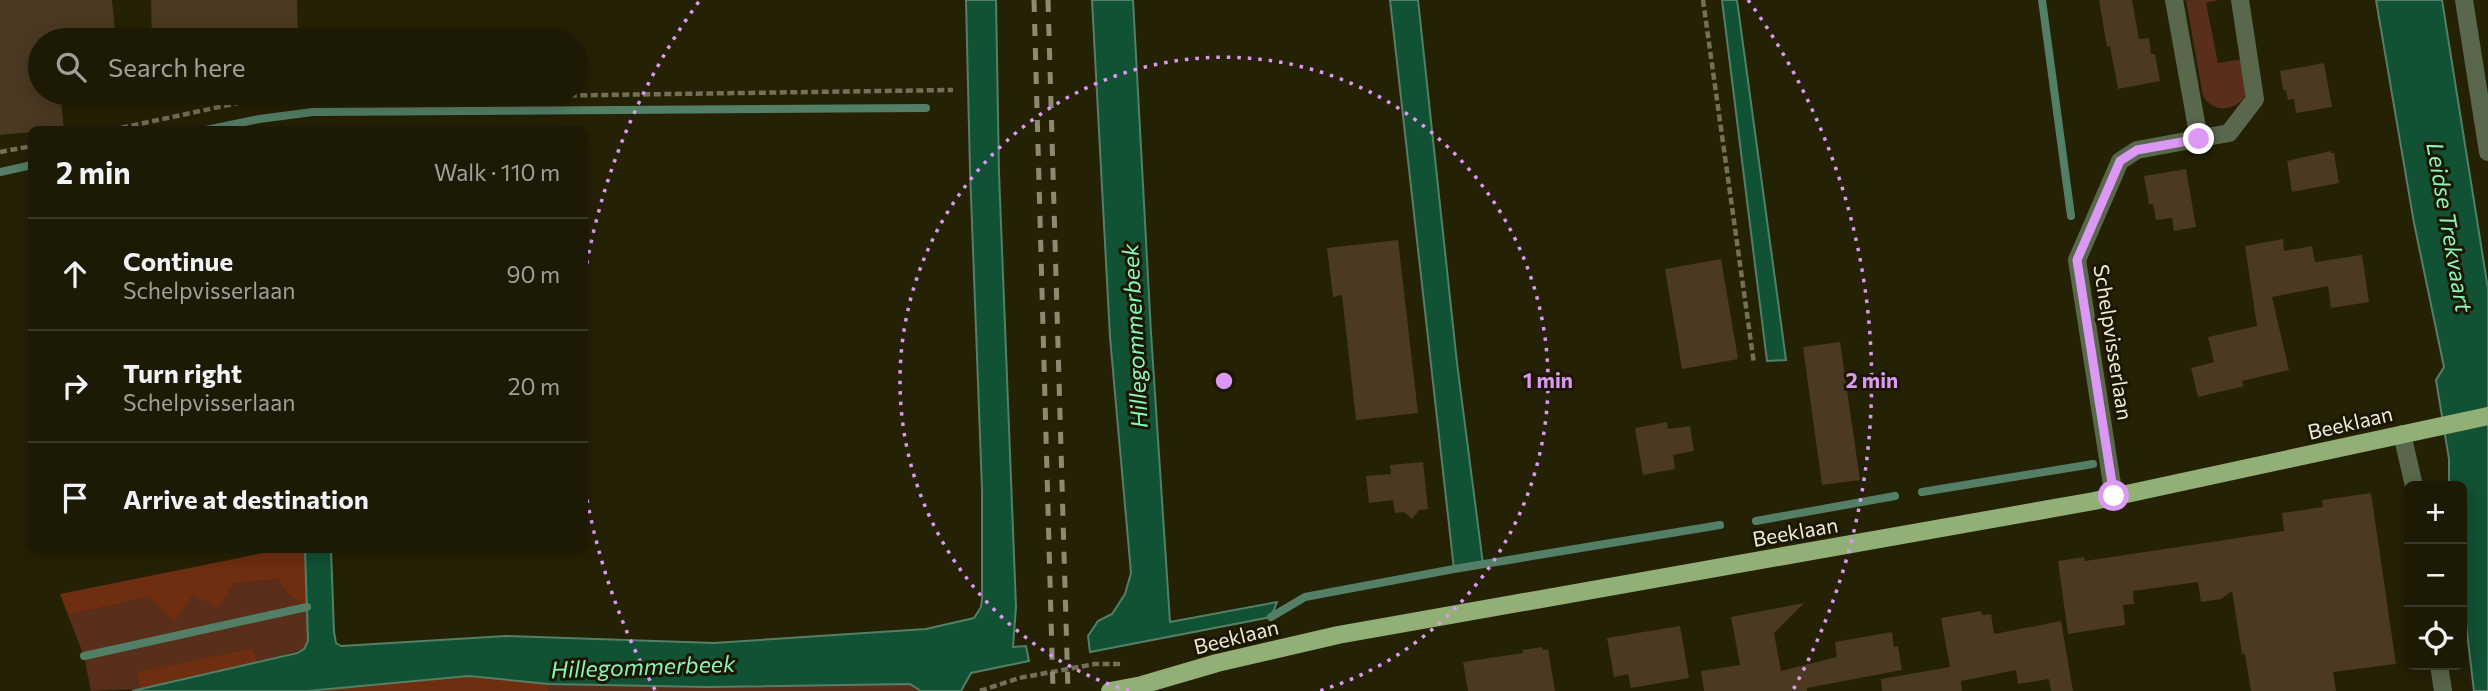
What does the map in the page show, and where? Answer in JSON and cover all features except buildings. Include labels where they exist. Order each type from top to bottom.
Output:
[{"type":"main road","name":"Beeklaan","points":[[1110,691],[1141,688],[1217,663],[1338,635],[2114,496],[2488,416]]},
{"type":"street","points":[[2174,0],[2199,139]]},
{"type":"street","name":"Schelpvisserlaan","points":[[2114,496],[2077,260],[2120,161],[2137,150],[2229,133],[2255,99],[2240,0]]},
{"type":"street","points":[[2464,0],[2488,152]]},
{"type":"street","points":[[2402,434],[2413,481]]},
{"type":"street","points":[[2440,670],[2443,691]]},
{"type":"path","points":[[1703,0],[1754,364]]},
{"type":"path","points":[[588,95],[953,90]]},
{"type":"path","points":[[130,126],[228,105]]},
{"type":"path","points":[[0,152],[28,147]]},
{"type":"shaded area","points":[[2186,0],[2219,0],[2206,3],[2218,63],[2243,59],[2246,95],[2236,105],[2218,108],[2207,102],[2203,96]]},
{"type":"shaded area","points":[[263,553],[305,553],[307,607],[289,596],[278,579],[233,584],[218,608],[193,594],[175,622],[150,597],[68,615],[60,594]]},
{"type":"shaded area","points":[[278,579],[289,596],[307,607],[308,641],[304,649],[258,662],[252,648],[138,672],[140,689],[91,691],[84,656],[68,615],[150,597]]},
{"type":"shaded area","points":[[252,648],[258,662],[140,689],[137,672]]},
{"type":"shaded area","points":[[469,676],[549,684],[548,691],[307,691]]},
{"type":"shaded area","points":[[549,684],[707,687],[910,684],[921,691],[548,691]]},
{"type":"water","name":"Hillegommerbeek","points":[[966,0],[996,0],[999,173],[1016,607],[1013,647],[1026,646],[1029,661],[971,673],[961,691],[921,691],[910,684],[707,687],[549,684],[469,676],[307,691],[132,691],[297,653],[304,649],[308,641],[305,553],[331,553],[334,632],[336,643],[341,646],[506,636],[714,643],[926,629],[974,618],[981,607],[982,599],[982,489]]},
{"type":"water","name":"Hillegommerbeek","points":[[1092,0],[1133,0],[1170,622],[1277,602],[1271,617],[1090,652],[1088,636],[1098,621],[1112,614],[1125,594],[1131,573],[1110,337]]},
{"type":"water","points":[[1390,0],[1418,0],[1457,363],[1483,564],[1454,569]]},
{"type":"water","points":[[1722,0],[1737,0],[1786,360],[1767,361]]},
{"type":"water","name":"Leidse Trekvaart","points":[[2376,0],[2442,0],[2488,289],[2488,691],[2474,691],[2467,632],[2467,481],[2449,481],[2449,459],[2436,380],[2444,367],[2414,223]]},
{"type":"waterway","points":[[2042,0],[2071,216]]},
{"type":"waterway","points":[[225,126],[313,112],[926,108]]},
{"type":"waterway","points":[[0,172],[28,166]]},
{"type":"waterway","points":[[1922,492],[2093,464]]},
{"type":"waterway","points":[[1756,521],[1895,496]]},
{"type":"waterway","points":[[1271,617],[1305,597],[1454,569],[1720,525]]},
{"type":"waterway","points":[[84,656],[307,607]]},
{"type":"railway","points":[[1034,0],[1053,691]]},
{"type":"railway","points":[[1048,0],[1068,691]]},
{"type":"route","points":[[2114,496],[2077,260],[2120,161],[2137,150],[2199,139]]}]
